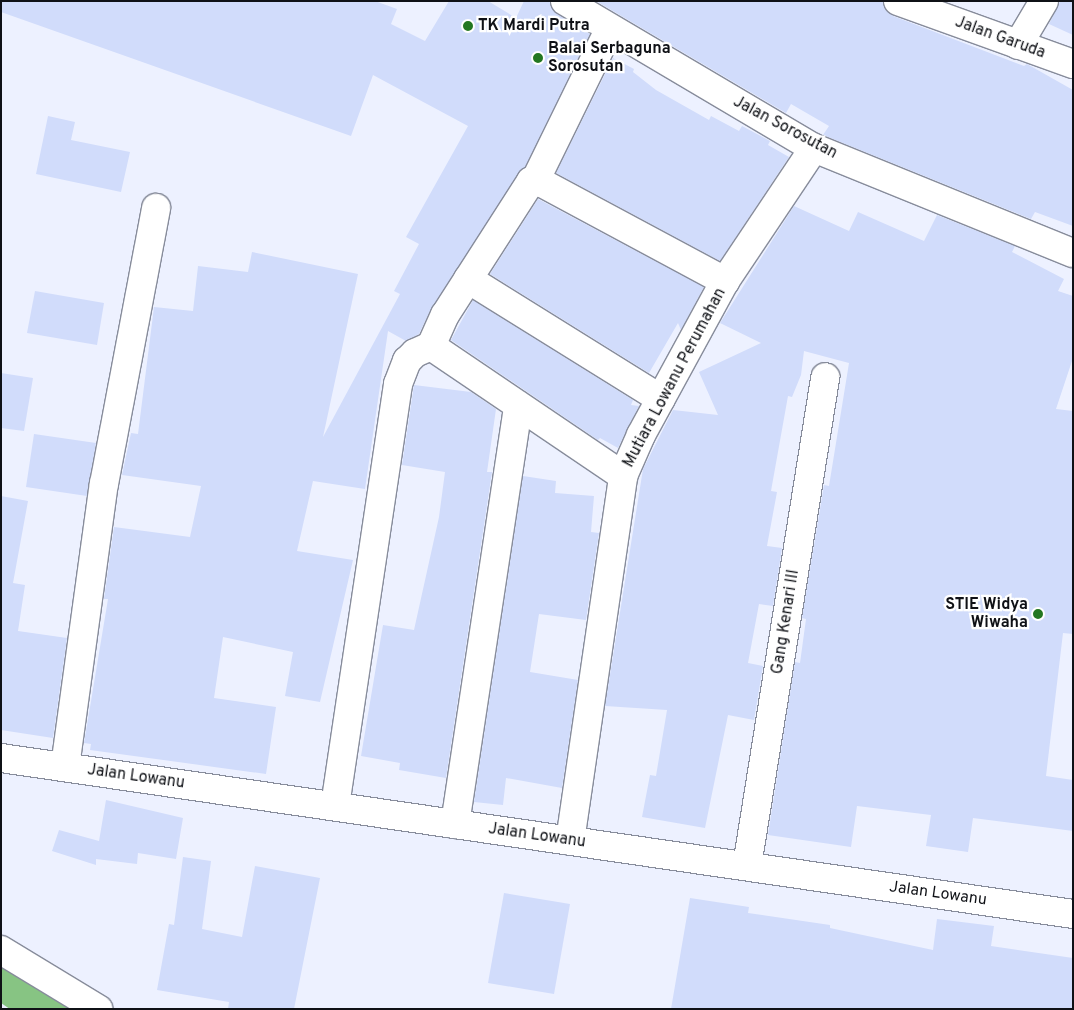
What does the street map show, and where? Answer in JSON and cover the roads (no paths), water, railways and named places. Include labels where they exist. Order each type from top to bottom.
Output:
[{"type":"street","name":"Jalan Sorosutan","points":[[565,1],[814,148],[1072,249]]},
{"type":"street","name":"Jalan Garuda","points":[[898,1],[1073,64]]},
{"type":"street","points":[[1018,45],[1044,1]]},
{"type":"street","points":[[431,346],[434,334],[526,186],[535,181],[610,28]]},
{"type":"street","name":"Mutiara Lowanu Perumahan","points":[[570,841],[623,476],[661,399],[725,281],[814,148]]},
{"type":"street","points":[[535,181],[725,281]]},
{"type":"street","points":[[65,767],[104,484],[156,208]]},
{"type":"street","points":[[468,279],[661,399]]},
{"type":"street","points":[[431,346],[623,476]]},
{"type":"street","points":[[335,806],[398,384],[402,370],[415,353],[431,346]]},
{"type":"street","name":"Gang Kenari III","points":[[747,866],[825,377]]},
{"type":"street","points":[[455,824],[518,406]]},
{"type":"street","name":"Jalan Lowanu","points":[[1,758],[1073,914]]},
{"type":"street","points":[[1,950],[98,1009]]},
{"type":"waterway","points":[[1,973],[53,1009]]},
{"type":"place","name":"TK Mardi Putra","points":[[468,26]]},
{"type":"place","name":"Balai Serbaguna Sorosutan","points":[[538,58]]},
{"type":"place","name":"STIE Widya Wiwaha","points":[[1038,614]]}]
